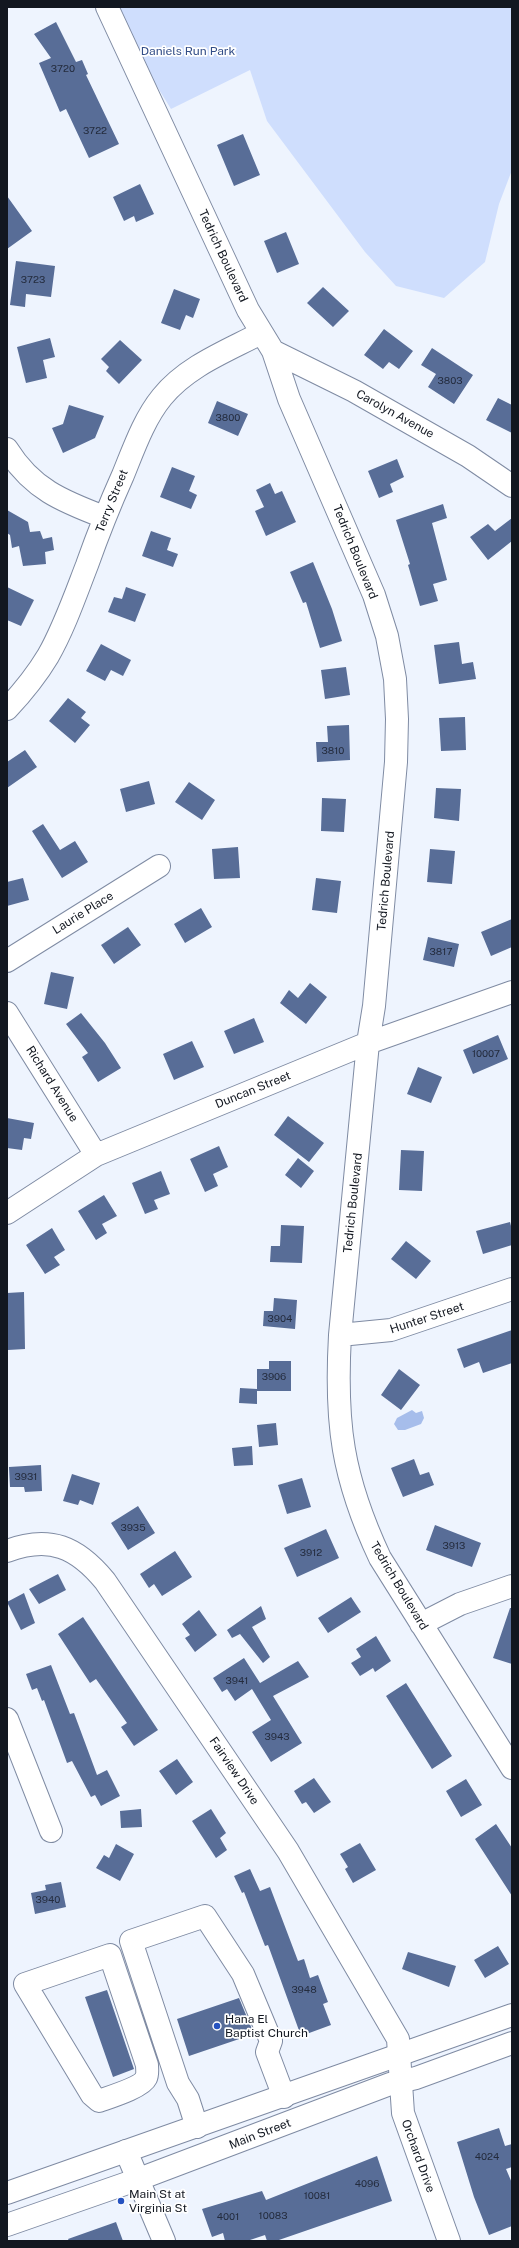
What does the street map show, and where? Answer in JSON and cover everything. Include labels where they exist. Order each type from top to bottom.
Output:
[{"type":"street","name":"Tedrich Boulevard","points":[[107,7],[248,310],[273,351],[289,399],[374,595],[387,636],[395,679],[397,719],[396,762],[374,1006],[368,1044],[340,1335],[338,1380],[339,1419],[343,1453],[352,1489],[364,1524],[380,1558],[421,1624],[506,1747],[512,1768]]},
{"type":"street","name":"Terry Street","points":[[7,709],[28,686],[48,656],[68,614],[104,517],[143,428],[163,396],[178,381],[199,366],[261,333]]},
{"type":"street","name":"Carolyn Avenue","points":[[273,351],[354,391],[468,456],[512,486]]},
{"type":"street","points":[[7,449],[23,472],[41,488],[63,502],[104,517]]},
{"type":"street","name":"Laurie Place","points":[[7,961],[159,866]]},
{"type":"street","name":"Duncan Street","points":[[7,1213],[96,1155],[368,1044],[512,992]]},
{"type":"street","name":"Richard Avenue","points":[[7,1013],[96,1155]]},
{"type":"street","name":"Hunter Street","points":[[340,1335],[391,1330],[512,1289]]},
{"type":"street","name":"Fairview Drive","points":[[7,1551],[20,1546],[38,1543],[63,1547],[77,1553],[92,1564],[105,1581],[288,1851],[398,2039],[401,2067]]},
{"type":"street","points":[[421,1624],[460,1604],[512,1586]]},
{"type":"street","points":[[7,1719],[51,1831]]},
{"type":"street","points":[[197,2127],[188,2099],[178,2083],[131,1941],[205,1916],[243,1974],[270,2041],[267,2052],[284,2097]]},
{"type":"street","points":[[110,1955],[147,2065],[147,2073],[146,2080],[138,2085],[99,2100],[92,2095],[25,1984],[110,1955]]},
{"type":"street","name":"Main Street","points":[[7,2225],[139,2179],[401,2067],[512,2015]]},
{"type":"street","name":"Main Street","points":[[401,2067],[416,2078],[512,2043]]},
{"type":"street","name":"Main Street","points":[[7,2193],[284,2097],[401,2067]]},
{"type":"street","name":"Orchard Drive","points":[[401,2067],[402,2113],[449,2241]]},
{"type":"street","points":[[126,2151],[164,2241]]},
{"type":"green space","name":"Daniels Run Park","points":[[108,7],[512,7],[512,170],[499,204],[485,262],[444,298],[396,286],[365,252],[267,121],[250,70],[171,109]]},
{"type":"shaded area","points":[[412,1410],[416,1413],[422,1411],[424,1418],[421,1424],[405,1430],[398,1430],[394,1424],[397,1418]]},
{"type":"building","points":[[56,22],[76,62],[82,60],[88,74],[86,75],[119,144],[89,158],[66,109],[60,112],[39,63],[51,58],[34,34]]},
{"type":"building","points":[[243,134],[260,175],[234,186],[217,145]]},
{"type":"building","points":[[140,184],[154,214],[136,222],[134,216],[124,221],[113,197]]},
{"type":"building","points":[[7,196],[32,231],[7,249]]},
{"type":"building","points":[[286,232],[299,264],[277,273],[264,241]]},
{"type":"building","points":[[16,261],[55,266],[51,297],[26,294],[25,307],[10,305]]},
{"type":"building","points":[[323,287],[349,311],[333,327],[307,303]]},
{"type":"building","points":[[174,289],[200,299],[193,318],[186,315],[180,330],[161,323]]},
{"type":"building","points":[[384,329],[413,351],[399,369],[389,362],[383,369],[364,355]]},
{"type":"building","points":[[50,338],[55,357],[43,360],[47,378],[26,383],[17,347]]},
{"type":"building","points":[[120,340],[142,360],[119,384],[106,371],[109,367],[101,359]]},
{"type":"building","points":[[432,348],[473,375],[454,404],[428,387],[436,374],[421,365]]},
{"type":"building","points":[[498,398],[512,405],[512,433],[486,420]]},
{"type":"building","points":[[217,401],[248,414],[238,436],[208,423]]},
{"type":"building","points":[[69,405],[104,416],[95,438],[63,453],[52,428],[63,424]]},
{"type":"building","points":[[397,459],[404,477],[390,484],[393,492],[379,498],[368,471]]},
{"type":"building","points":[[172,467],[195,476],[189,491],[197,495],[191,509],[160,497]]},
{"type":"building","points":[[270,483],[275,494],[282,491],[296,522],[266,536],[255,511],[264,507],[256,490]]},
{"type":"building","points":[[443,504],[447,518],[432,523],[447,580],[433,584],[438,601],[420,606],[408,565],[410,564],[396,520]]},
{"type":"building","points":[[7,510],[28,522],[30,532],[40,531],[43,539],[52,537],[54,550],[45,552],[46,564],[23,566],[19,546],[12,548],[10,535],[7,533]]},
{"type":"building","points":[[512,518],[512,541],[488,560],[470,537],[488,524],[495,531]]},
{"type":"building","points":[[151,531],[171,538],[167,550],[178,554],[173,567],[142,556]]},
{"type":"building","points":[[313,562],[332,609],[342,641],[320,648],[306,602],[303,603],[290,572]]},
{"type":"building","points":[[7,587],[34,600],[21,626],[7,620]]},
{"type":"building","points":[[126,587],[146,594],[135,622],[108,612],[114,597],[122,599]]},
{"type":"building","points":[[459,642],[462,664],[473,662],[476,679],[439,684],[434,645]]},
{"type":"building","points":[[101,644],[131,660],[123,676],[111,670],[105,681],[86,671]]},
{"type":"building","points":[[346,667],[350,695],[325,699],[321,670]]},
{"type":"building","points":[[68,698],[86,712],[81,718],[90,725],[75,743],[49,721]]},
{"type":"building","points":[[465,717],[466,750],[441,751],[439,718]]},
{"type":"building","points":[[349,725],[350,760],[317,762],[316,742],[328,742],[327,726]]},
{"type":"building","points":[[25,750],[37,767],[7,788],[7,762]]},
{"type":"building","points":[[149,781],[155,804],[126,812],[120,789]]},
{"type":"building","points":[[189,782],[215,800],[202,820],[175,802]]},
{"type":"building","points":[[436,788],[461,789],[459,821],[434,818]]},
{"type":"building","points":[[322,798],[346,799],[344,832],[321,831]]},
{"type":"building","points":[[43,824],[60,850],[75,841],[88,862],[62,878],[32,831]]},
{"type":"building","points":[[238,847],[240,878],[214,879],[212,849]]},
{"type":"building","points":[[430,849],[455,851],[452,884],[427,882]]},
{"type":"building","points":[[23,878],[29,900],[7,906],[7,882]]},
{"type":"building","points":[[316,878],[341,881],[337,913],[312,910]]},
{"type":"building","points":[[201,908],[212,927],[185,943],[174,924]]},
{"type":"building","points":[[512,919],[512,947],[491,956],[481,932]]},
{"type":"building","points":[[128,927],[141,945],[114,964],[101,945]]},
{"type":"building","points":[[428,937],[459,944],[454,967],[423,960]]},
{"type":"building","points":[[51,972],[74,977],[67,1009],[44,1004]]},
{"type":"building","points":[[310,983],[327,997],[306,1024],[280,1003],[289,990],[298,998]]},
{"type":"building","points":[[81,1013],[105,1043],[121,1068],[98,1082],[82,1057],[88,1053],[66,1024]]},
{"type":"building","points":[[254,1018],[264,1042],[234,1054],[224,1031]]},
{"type":"building","points":[[498,1035],[508,1059],[473,1074],[463,1050]]},
{"type":"building","points":[[192,1041],[204,1067],[174,1080],[163,1054]]},
{"type":"building","points":[[418,1067],[442,1077],[431,1103],[407,1094]]},
{"type":"building","points":[[288,1116],[324,1143],[309,1162],[274,1135]]},
{"type":"building","points":[[7,1118],[34,1123],[31,1139],[24,1138],[22,1150],[7,1148]]},
{"type":"building","points":[[219,1146],[228,1167],[213,1174],[218,1186],[205,1192],[190,1159]]},
{"type":"building","points":[[401,1150],[424,1151],[422,1191],[399,1190]]},
{"type":"building","points":[[298,1158],[314,1171],[301,1188],[285,1175]]},
{"type":"building","points":[[161,1171],[170,1194],[154,1200],[158,1209],[145,1214],[132,1183]]},
{"type":"building","points":[[104,1195],[117,1216],[102,1224],[107,1233],[96,1240],[78,1211]]},
{"type":"building","points":[[510,1222],[512,1230],[512,1245],[483,1254],[476,1231]]},
{"type":"building","points":[[281,1225],[304,1226],[302,1263],[270,1262],[271,1246],[280,1246]]},
{"type":"building","points":[[52,1228],[65,1250],[54,1257],[60,1265],[45,1274],[26,1245]]},
{"type":"building","points":[[406,1241],[431,1261],[416,1279],[391,1259]]},
{"type":"building","points":[[24,1292],[25,1349],[8,1350],[7,1293]]},
{"type":"building","points":[[274,1298],[297,1300],[295,1329],[263,1326],[264,1311],[273,1311]]},
{"type":"building","points":[[512,1330],[512,1363],[483,1373],[479,1362],[464,1368],[457,1349]]},
{"type":"building","points":[[269,1361],[291,1361],[291,1391],[257,1391],[257,1404],[239,1403],[240,1388],[257,1389],[257,1369],[269,1369]]},
{"type":"building","points":[[399,1369],[420,1385],[401,1410],[381,1395]]},
{"type":"building","points":[[276,1423],[278,1445],[259,1447],[257,1425]]},
{"type":"building","points":[[252,1446],[253,1465],[234,1466],[232,1448]]},
{"type":"building","points":[[414,1459],[420,1475],[429,1472],[434,1485],[403,1497],[391,1468]]},
{"type":"building","points":[[41,1465],[42,1491],[25,1492],[24,1487],[10,1487],[9,1467]]},
{"type":"building","points":[[72,1474],[100,1483],[93,1505],[80,1500],[78,1505],[63,1501]]},
{"type":"building","points":[[302,1478],[311,1507],[287,1514],[278,1485]]},
{"type":"building","points":[[138,1506],[155,1533],[128,1550],[111,1523]]},
{"type":"building","points":[[435,1525],[481,1543],[472,1567],[426,1550]]},
{"type":"building","points":[[326,1529],[339,1558],[297,1577],[284,1548]]},
{"type":"building","points":[[175,1551],[192,1577],[162,1596],[154,1584],[149,1588],[140,1574]]},
{"type":"building","points":[[58,1574],[66,1590],[39,1604],[29,1589]]},
{"type":"building","points":[[24,1593],[35,1623],[21,1630],[7,1602]]},
{"type":"building","points":[[351,1597],[361,1612],[328,1633],[318,1618]]},
{"type":"building","points":[[261,1606],[266,1619],[252,1627],[270,1657],[263,1663],[240,1634],[232,1638],[227,1630]]},
{"type":"building","points":[[510,1608],[512,1608],[512,1664],[493,1658]]},
{"type":"building","points":[[199,1610],[217,1635],[195,1652],[185,1638],[190,1635],[182,1624]]},
{"type":"building","points":[[83,1617],[158,1730],[134,1746],[121,1727],[127,1723],[96,1679],[90,1683],[58,1634]]},
{"type":"building","points":[[376,1636],[391,1661],[375,1672],[373,1668],[360,1676],[351,1663],[361,1657],[356,1649]]},
{"type":"building","points":[[244,1658],[260,1683],[298,1661],[309,1677],[273,1696],[302,1743],[271,1762],[252,1732],[271,1720],[252,1689],[235,1701],[227,1689],[222,1692],[213,1678]]},
{"type":"building","points":[[51,1665],[70,1714],[74,1713],[97,1775],[107,1770],[120,1796],[101,1806],[95,1795],[91,1797],[72,1761],[67,1763],[44,1700],[42,1701],[37,1688],[32,1690],[26,1674]]},
{"type":"building","points":[[406,1683],[452,1756],[432,1769],[386,1696]]},
{"type":"building","points":[[177,1759],[193,1782],[176,1795],[159,1771]]},
{"type":"building","points":[[314,1778],[331,1802],[314,1813],[306,1802],[302,1804],[294,1791]]},
{"type":"building","points":[[466,1779],[482,1805],[461,1817],[446,1791]]},
{"type":"building","points":[[141,1809],[142,1827],[121,1828],[120,1811]]},
{"type":"building","points":[[211,1809],[226,1833],[220,1838],[227,1850],[216,1858],[192,1821]]},
{"type":"building","points":[[496,1824],[512,1848],[512,1896],[475,1839]]},
{"type":"building","points":[[360,1843],[376,1870],[353,1883],[345,1869],[348,1867],[340,1854]]},
{"type":"building","points":[[116,1844],[134,1854],[120,1881],[96,1868],[104,1855],[109,1858]]},
{"type":"building","points":[[250,1869],[260,1891],[270,1887],[298,1961],[304,1959],[310,1978],[318,1975],[328,2002],[323,2004],[331,2025],[301,2036],[268,1945],[265,1946],[244,1892],[242,1893],[234,1876]]},
{"type":"building","points":[[61,1882],[66,1907],[35,1914],[31,1893],[46,1890],[45,1885]]},
{"type":"building","points":[[498,1946],[509,1964],[485,1978],[474,1960]]},
{"type":"building","points":[[408,1952],[456,1966],[449,1987],[402,1969]]},
{"type":"building","points":[[107,1990],[134,2069],[113,2077],[85,1997]]},
{"type":"building","name":"Hana El Baptist Church","points":[[239,1998],[254,2034],[189,2056],[177,2019]]},
{"type":"building","points":[[499,2128],[505,2146],[512,2144],[512,2167],[506,2169],[512,2183],[512,2226],[489,2235],[474,2197],[457,2142]]},
{"type":"building","points":[[377,2156],[392,2201],[276,2241],[267,2241],[265,2235],[247,2241],[225,2241],[223,2233],[212,2237],[202,2209],[262,2191],[266,2200]]},
{"type":"building","points":[[116,2222],[123,2241],[69,2241],[68,2239]]},
{"type":"place","name":"Hana El Baptist Church","points":[[217,2026]]},
{"type":"place","name":"Main St at Virginia St","points":[[121,2201]]}]
